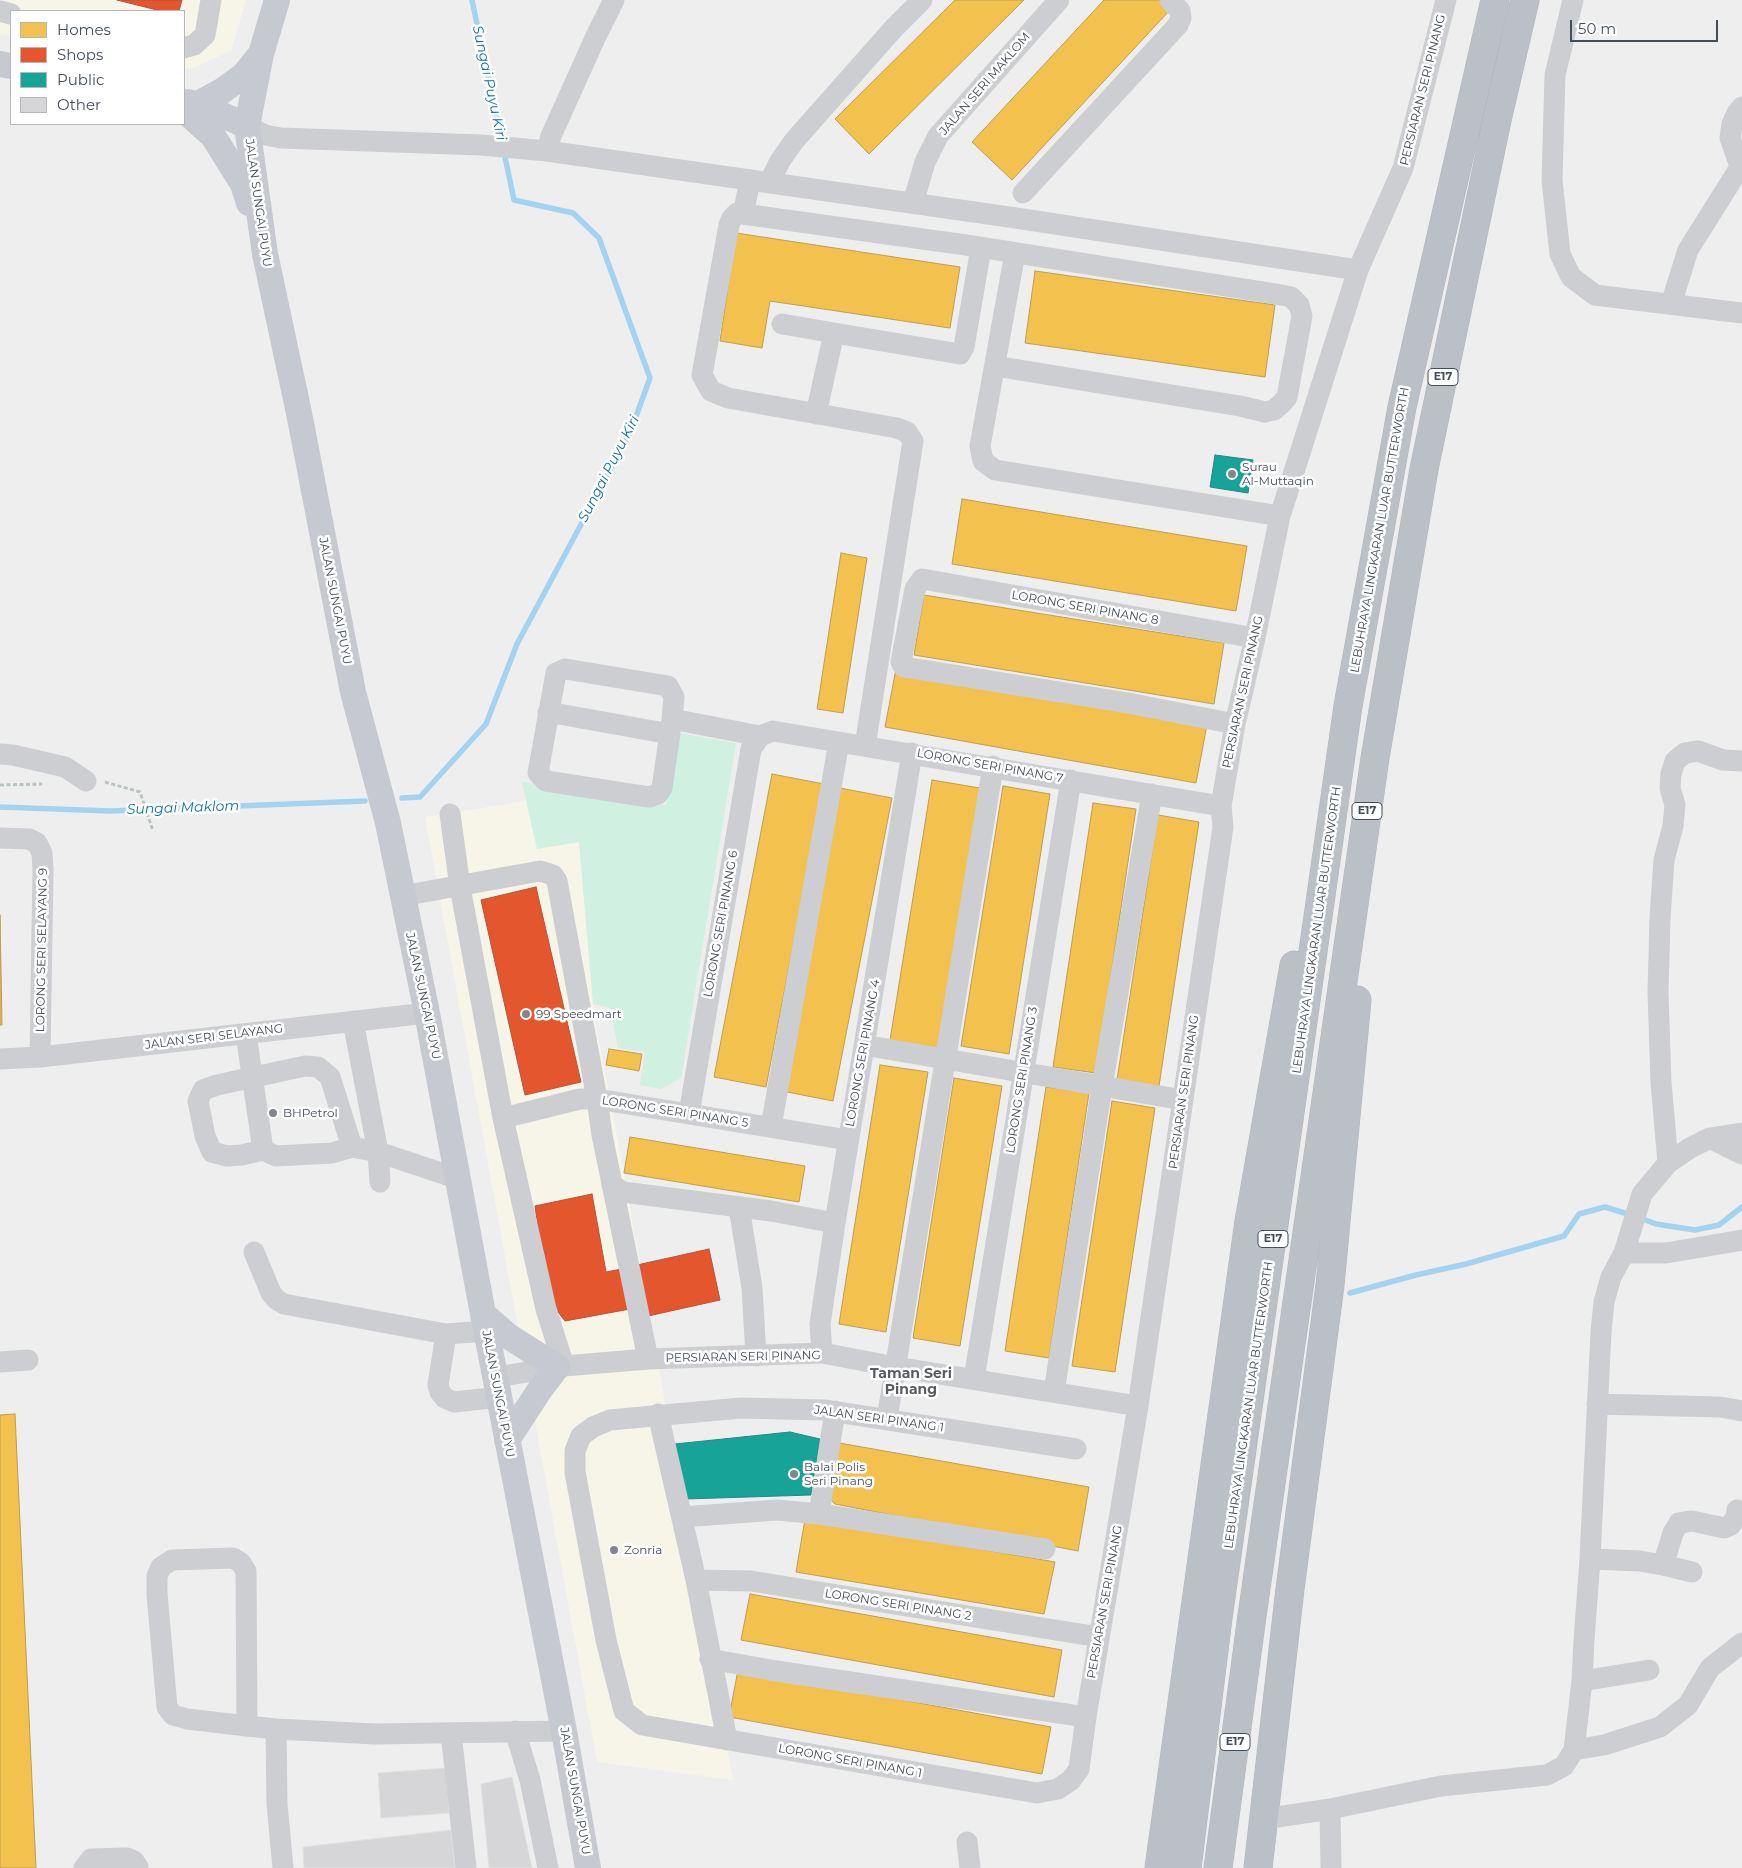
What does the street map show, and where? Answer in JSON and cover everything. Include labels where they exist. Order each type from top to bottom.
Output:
[{"type":"highway","name":"LEBUHRAYA LINGKARAN LUAR BUTTERWORTH","points":[[1187,1868],[1218,1618],[1348,706],[1402,407],[1495,0]]},
{"type":"highway","name":"E17","points":[[1218,1868],[1374,758],[1424,469],[1497,120],[1525,0]]},
{"type":"highway","points":[[1159,1868],[1249,1221],[1293,968],[1327,861]]},
{"type":"highway","points":[[1258,1868],[1290,1589],[1330,1285],[1361,964],[1359,863]]},
{"type":"main road","name":"JALAN SUNGAI PUYU","points":[[277,0],[261,54],[247,126],[265,254],[299,413],[353,692],[388,823],[428,1013],[484,1323],[564,1731],[588,1868]]},
{"type":"main road","points":[[188,105],[222,91],[244,75],[261,54]]},
{"type":"main road","points":[[188,105],[247,126]]},
{"type":"main road","points":[[188,105],[213,136],[243,184],[265,254]]},
{"type":"main road","points":[[484,1323],[561,1367],[540,1388],[508,1440]]},
{"type":"street","points":[[185,48],[194,45],[205,35],[211,0]]},
{"type":"street","points":[[540,150],[551,136],[614,0]]},
{"type":"street","points":[[744,214],[759,182],[780,161],[794,141],[894,28],[922,0]]},
{"type":"street","name":"JALAN SERI MAKLOM","points":[[913,203],[925,162],[938,136],[1059,0]]},
{"type":"street","points":[[1023,193],[1178,25],[1181,18],[1180,11],[1170,0]]},
{"type":"street","name":"PERSIARAN SERI PINANG","points":[[1058,1790],[1071,1780],[1080,1769],[1086,1717],[1138,1406],[1223,827],[1221,806],[1235,724],[1280,516],[1358,270],[1403,168],[1446,0]]},
{"type":"street","points":[[1573,0],[1555,75],[1552,180],[1560,254],[1572,277],[1595,295],[1742,313]]},
{"type":"street","points":[[1671,304],[1688,250],[1741,165],[1730,138],[1732,124],[1742,106]]},
{"type":"street","points":[[247,126],[265,135],[281,138],[481,145],[540,150],[913,203],[1358,270]]},
{"type":"street","points":[[865,746],[913,440],[908,432],[897,428],[728,398],[711,391],[702,375],[729,225],[737,213],[1015,253],[1291,297],[1300,305],[1302,316],[1287,396],[1274,410],[1265,412],[1240,406],[995,366]]},
{"type":"street","points":[[782,324],[960,354],[964,347],[981,248]]},
{"type":"street","points":[[1015,253],[980,446],[983,461],[995,470],[1280,516]]},
{"type":"street","points":[[816,414],[834,333]]},
{"type":"street","name":"LORONG SERI PINANG 8","points":[[1235,724],[1128,703],[904,667],[901,662],[915,589],[922,579],[1255,638]]},
{"type":"street","points":[[565,669],[668,686],[674,697],[671,726],[662,788],[658,794],[649,797],[546,781],[538,773],[556,673],[565,669]]},
{"type":"street","name":"LORONG SERI PINANG 7","points":[[548,712],[760,736],[773,731],[993,766],[1221,806]]},
{"type":"street","name":"LORONG SERI PINANG 6","points":[[689,1114],[751,749],[760,736]]},
{"type":"street","points":[[771,1127],[839,742]]},
{"type":"street","points":[[1668,1163],[1661,1082],[1658,993],[1664,860],[1673,826],[1675,805],[1670,788],[1671,774],[1675,761],[1685,753],[1698,752],[1723,760],[1742,761]]},
{"type":"street","name":"LORONG SERI PINANG 4","points":[[822,1354],[820,1324],[835,1223],[912,753]]},
{"type":"street","points":[[0,754],[65,766],[86,781]]},
{"type":"street","points":[[887,1419],[944,1058],[993,766]]},
{"type":"street","name":"LORONG SERI PINANG 3","points":[[974,1379],[1071,780]]},
{"type":"street","points":[[1054,1392],[1102,1086],[1152,794]]},
{"type":"street","points":[[450,814],[460,886],[503,1118],[546,1310],[561,1367]]},
{"type":"street","name":"LORONG SERI SELAYANG 9","points":[[0,838],[28,839],[37,843],[42,852],[40,1057]]},
{"type":"street","points":[[402,896],[540,871],[553,876],[557,881],[602,1135],[648,1359]]},
{"type":"street","name":"JALAN SERI SELAYANG","points":[[0,1059],[40,1057],[428,1013]]},
{"type":"street","points":[[353,1021],[378,1152],[380,1182]]},
{"type":"street","points":[[246,1034],[263,1150]]},
{"type":"street","points":[[864,1045],[1183,1100]]},
{"type":"street","points":[[352,1146],[330,1077],[318,1067],[305,1066],[217,1085],[203,1090],[198,1101],[205,1136],[212,1152],[227,1156],[263,1150],[276,1156],[332,1153],[352,1146],[378,1152],[459,1179]]},
{"type":"street","name":"LORONG SERI PINANG 5","points":[[503,1118],[580,1099],[597,1099],[848,1140]]},
{"type":"street","points":[[1264,1819],[1330,1809],[1440,1786],[1547,1774],[1564,1766],[1574,1750],[1582,1681],[1590,1558],[1600,1332],[1604,1302],[1611,1277],[1626,1248],[1642,1194],[1668,1163],[1690,1148],[1710,1138],[1742,1133]]},
{"type":"street","points":[[1710,1138],[1742,1154]]},
{"type":"street","points":[[612,1185],[623,1192],[739,1207],[835,1223]]},
{"type":"street","points":[[739,1207],[752,1288],[756,1356]]},
{"type":"street","points":[[1626,1248],[1666,1253],[1742,1240]]},
{"type":"street","points":[[254,1252],[272,1293],[277,1300],[284,1304],[446,1334],[484,1323]]},
{"type":"street","name":"PERSIARAN SERI PINANG","points":[[446,1334],[438,1385],[440,1392],[445,1398],[454,1402],[561,1367],[648,1359],[822,1354],[1138,1406]]},
{"type":"street","points":[[0,1362],[28,1360]]},
{"type":"street","points":[[1597,1404],[1720,1407],[1742,1412]]},
{"type":"street","name":"JALAN SERI PINANG 1","points":[[642,1725],[624,1711],[606,1640],[575,1472],[575,1451],[582,1436],[593,1426],[610,1420],[658,1414],[740,1408],[824,1410],[1076,1449]]},
{"type":"street","points":[[819,1514],[835,1411]]},
{"type":"street","points":[[658,1414],[696,1580],[710,1659],[728,1740]]},
{"type":"street","points":[[682,1517],[777,1510],[819,1514],[1045,1549]]},
{"type":"street","points":[[1663,1565],[1673,1533],[1679,1523],[1692,1521],[1724,1528],[1731,1525],[1736,1517],[1737,1510]]},
{"type":"street","points":[[247,1726],[246,1570],[234,1558],[172,1560],[161,1567],[157,1576],[157,1594],[167,1707],[174,1715],[186,1719],[247,1726],[276,1729],[375,1734],[564,1731]]},
{"type":"street","points":[[1590,1558],[1640,1561],[1692,1572]]},
{"type":"street","name":"LORONG SERI PINANG 2","points":[[696,1580],[751,1581],[1099,1637]]},
{"type":"street","points":[[1574,1750],[1604,1745],[1660,1727],[1688,1705],[1710,1668],[1742,1643]]},
{"type":"street","points":[[710,1659],[1086,1717]]},
{"type":"street","points":[[1582,1681],[1649,1670]]},
{"type":"street","name":"LORONG SERI PINANG 1","points":[[642,1725],[1037,1793],[1058,1790]]},
{"type":"street","points":[[276,1729],[277,1804],[283,1868]]},
{"type":"street","points":[[514,1731],[530,1780],[548,1868]]},
{"type":"street","points":[[451,1733],[466,1868]]},
{"type":"street","points":[[1330,1809],[1331,1868]]},
{"type":"street","points":[[967,1842],[970,1868]]},
{"type":"street","points":[[84,1868],[91,1859],[127,1858],[134,1861],[138,1867]]},
{"type":"path","points":[[140,792],[153,831]]},
{"type":"shaded area","points":[[0,0],[246,0],[231,51],[190,69],[185,68],[185,10],[10,10],[10,36],[0,34]]},
{"type":"shaded area","points":[[526,801],[537,848],[579,842],[596,1026],[733,1780],[597,1762],[425,817]]},
{"type":"green space","points":[[678,733],[736,743],[681,1078],[661,1089],[640,1085],[645,1052],[618,1048],[610,1008],[593,1004],[579,842],[537,849],[522,782],[666,805]]},
{"type":"building: Homes","points":[[955,0],[1024,0],[869,154],[835,119]]},
{"type":"building: Homes","points":[[1104,0],[1160,0],[1170,10],[1012,180],[972,142]]},
{"type":"building: Homes","points":[[736,233],[960,267],[950,328],[770,301],[762,348],[720,341]]},
{"type":"building: Homes","points":[[1035,271],[1275,305],[1265,377],[1025,343]]},
{"type":"building: Homes","points":[[962,499],[1247,546],[1236,611],[952,564]]},
{"type":"building: Homes","points":[[841,553],[867,558],[843,713],[817,709]]},
{"type":"building: Homes","points":[[924,595],[1224,643],[1214,704],[914,655]]},
{"type":"building: Homes","points":[[896,669],[1207,725],[1196,783],[885,727]]},
{"type":"building: Homes","points":[[772,774],[824,784],[766,1087],[714,1077]]},
{"type":"building: Homes","points":[[932,780],[980,788],[938,1048],[890,1040]]},
{"type":"building: Homes","points":[[1003,786],[1050,794],[1009,1054],[961,1046]]},
{"type":"building: Homes","points":[[840,788],[892,798],[833,1101],[782,1091]]},
{"type":"building: Homes","points":[[1093,803],[1136,809],[1096,1073],[1053,1067]]},
{"type":"building: Homes","points":[[1158,815],[1199,822],[1159,1086],[1117,1080]]},
{"type":"building: Homes","points":[[0,915],[2,1025],[0,1025]]},
{"type":"building: Homes","points":[[609,1049],[642,1054],[639,1071],[606,1065]]},
{"type":"building: Homes","points":[[880,1065],[928,1072],[886,1332],[839,1324]]},
{"type":"building: Homes","points":[[954,1078],[1002,1086],[960,1346],[913,1338]]},
{"type":"building: Homes","points":[[1046,1087],[1089,1093],[1049,1358],[1005,1351]]},
{"type":"building: Homes","points":[[1112,1101],[1155,1108],[1115,1372],[1072,1366]]},
{"type":"building: Homes","points":[[630,1137],[805,1166],[799,1202],[624,1173]]},
{"type":"building: Homes","points":[[15,1414],[36,1868],[0,1868],[0,1415]]},
{"type":"building: Homes","points":[[839,1443],[1089,1487],[1078,1551],[835,1504],[830,1499]]},
{"type":"building: Homes","points":[[805,1519],[1055,1562],[1044,1614],[796,1572]]},
{"type":"building: Homes","points":[[750,1594],[1062,1650],[1054,1697],[741,1640]]},
{"type":"building: Homes","points":[[738,1670],[1051,1727],[1042,1774],[729,1717]]},
{"type":"building: Shops","points":[[117,0],[182,0],[179,10],[157,10]]},
{"type":"building: Shops","points":[[536,887],[581,1082],[525,1095],[481,900]]},
{"type":"building: Shops","points":[[592,1194],[606,1272],[622,1269],[630,1309],[565,1321],[548,1299],[535,1206]]},
{"type":"building: Shops","points":[[709,1249],[720,1300],[648,1316],[637,1265]]},
{"type":"building: Public","name":"Surau Al-Muttaqin","points":[[1215,455],[1253,460],[1248,493],[1210,487]]},
{"type":"building: Public","points":[[790,1432],[820,1439],[811,1495],[685,1499],[675,1444]]},
{"type":"building: Other","points":[[446,1768],[449,1813],[381,1818],[378,1773]]},
{"type":"building: Other","points":[[512,1777],[532,1868],[489,1868],[481,1784]]},
{"type":"building: Other","points":[[451,1830],[455,1868],[304,1868],[303,1847]]},
{"type":"waterway","name":"Sungai Puyu Kiri","points":[[472,0],[502,143]]},
{"type":"waterway","name":"Sungai Puyu Kiri","points":[[402,798],[420,797],[486,724],[517,644],[630,433],[650,378],[599,238],[573,213],[514,200],[504,152]]},
{"type":"waterway","name":"Sungai Maklom","points":[[0,807],[110,811],[365,801]]},
{"type":"waterway","points":[[1350,1293],[1466,1264],[1564,1236],[1579,1214],[1605,1207],[1631,1215]]},
{"type":"waterway","points":[[1640,1218],[1656,1224],[1695,1230],[1719,1225],[1742,1207]]},
{"type":"place","name":"Surau Al-Muttaqin","points":[[1232,474]]},
{"type":"place","name":"99 Speedmart","points":[[526,1014]]},
{"type":"place","name":"BHPetrol","points":[[273,1113]]},
{"type":"place","name":"Balai Polis Seri Pinang","points":[[794,1474]]},
{"type":"place","name":"Zonria","points":[[614,1550]]},
{"type":"district","name":"Taman Seri Pinang","points":[[911,1382]]}]
